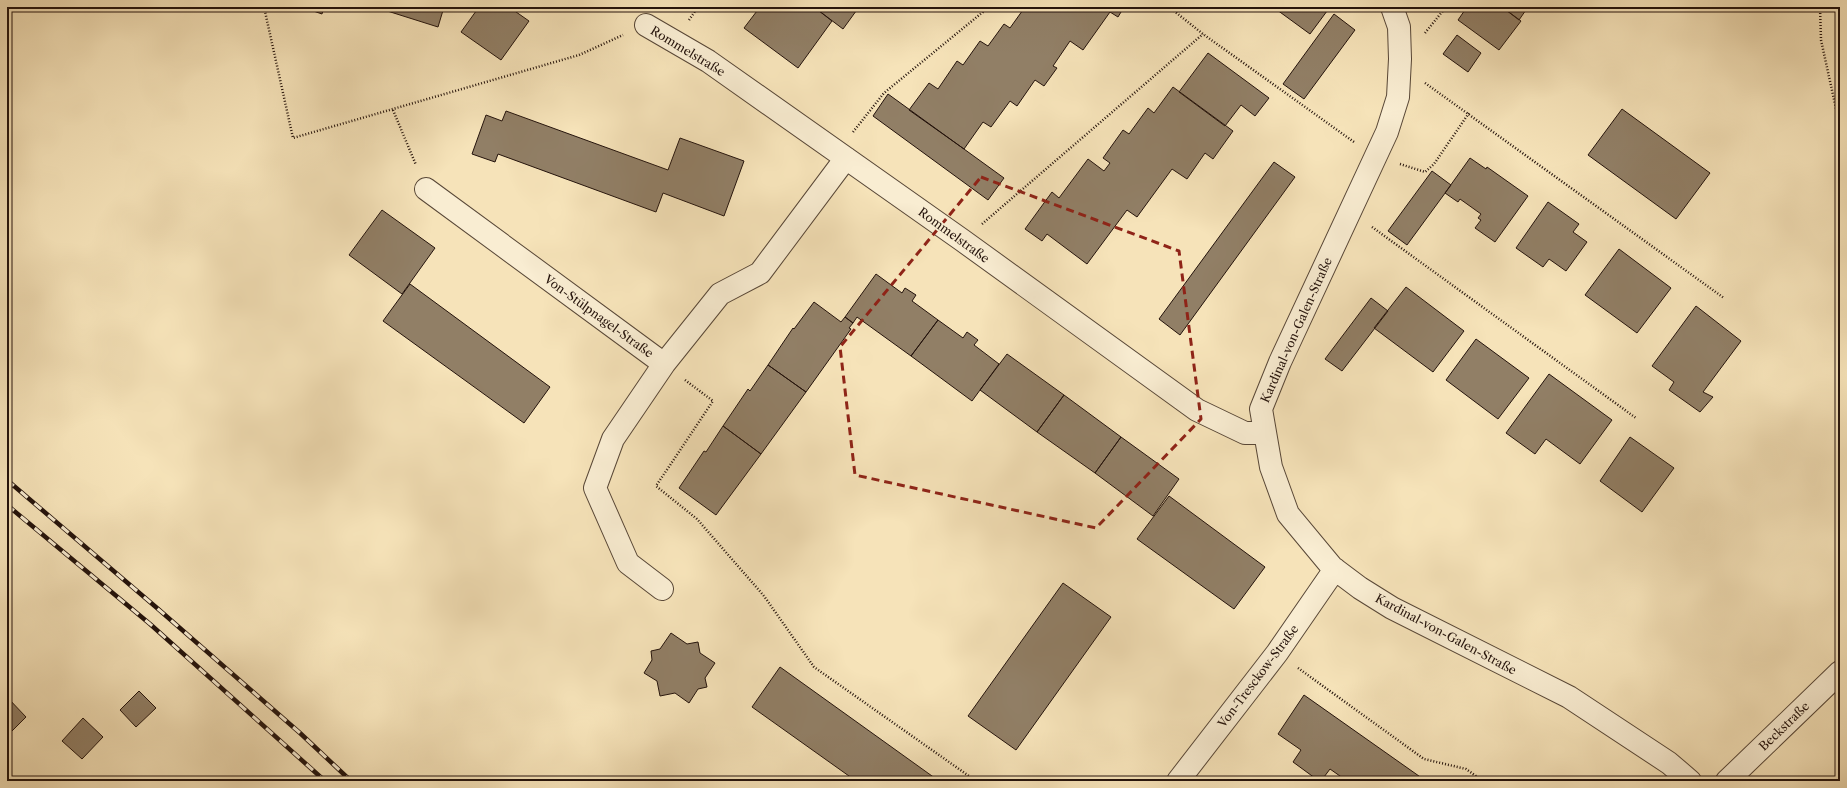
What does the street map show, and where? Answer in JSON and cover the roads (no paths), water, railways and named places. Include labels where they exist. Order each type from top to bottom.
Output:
[{"type":"street","name":"Kardinal-von-Galen-Straße","points":[[1392,7],[1399,26],[1400,75],[1398,97],[1387,132],[1280,362],[1261,409],[1271,467],[1288,514],[1308,540],[1335,569],[1392,608],[1569,697],[1669,763],[1690,781]]},
{"type":"street","name":"Rommelstraße","points":[[646,25],[708,61],[962,240],[1196,410],[1245,433],[1265,433]]},
{"type":"street","name":"Von-Stülpnagel-Straße","points":[[426,189],[664,364],[720,294],[760,273],[841,155]]},
{"type":"street","points":[[662,589],[628,563],[595,488],[613,439],[664,364]]},
{"type":"street","name":"Von-Tresckow-Straße","points":[[1178,781],[1277,653],[1335,569]]},
{"type":"street","name":"Beckstraße","points":[[1727,781],[1840,672]]},
{"type":"railway","points":[[7,480],[300,733],[351,781]]},
{"type":"railway","points":[[7,505],[150,624],[325,781]]}]
